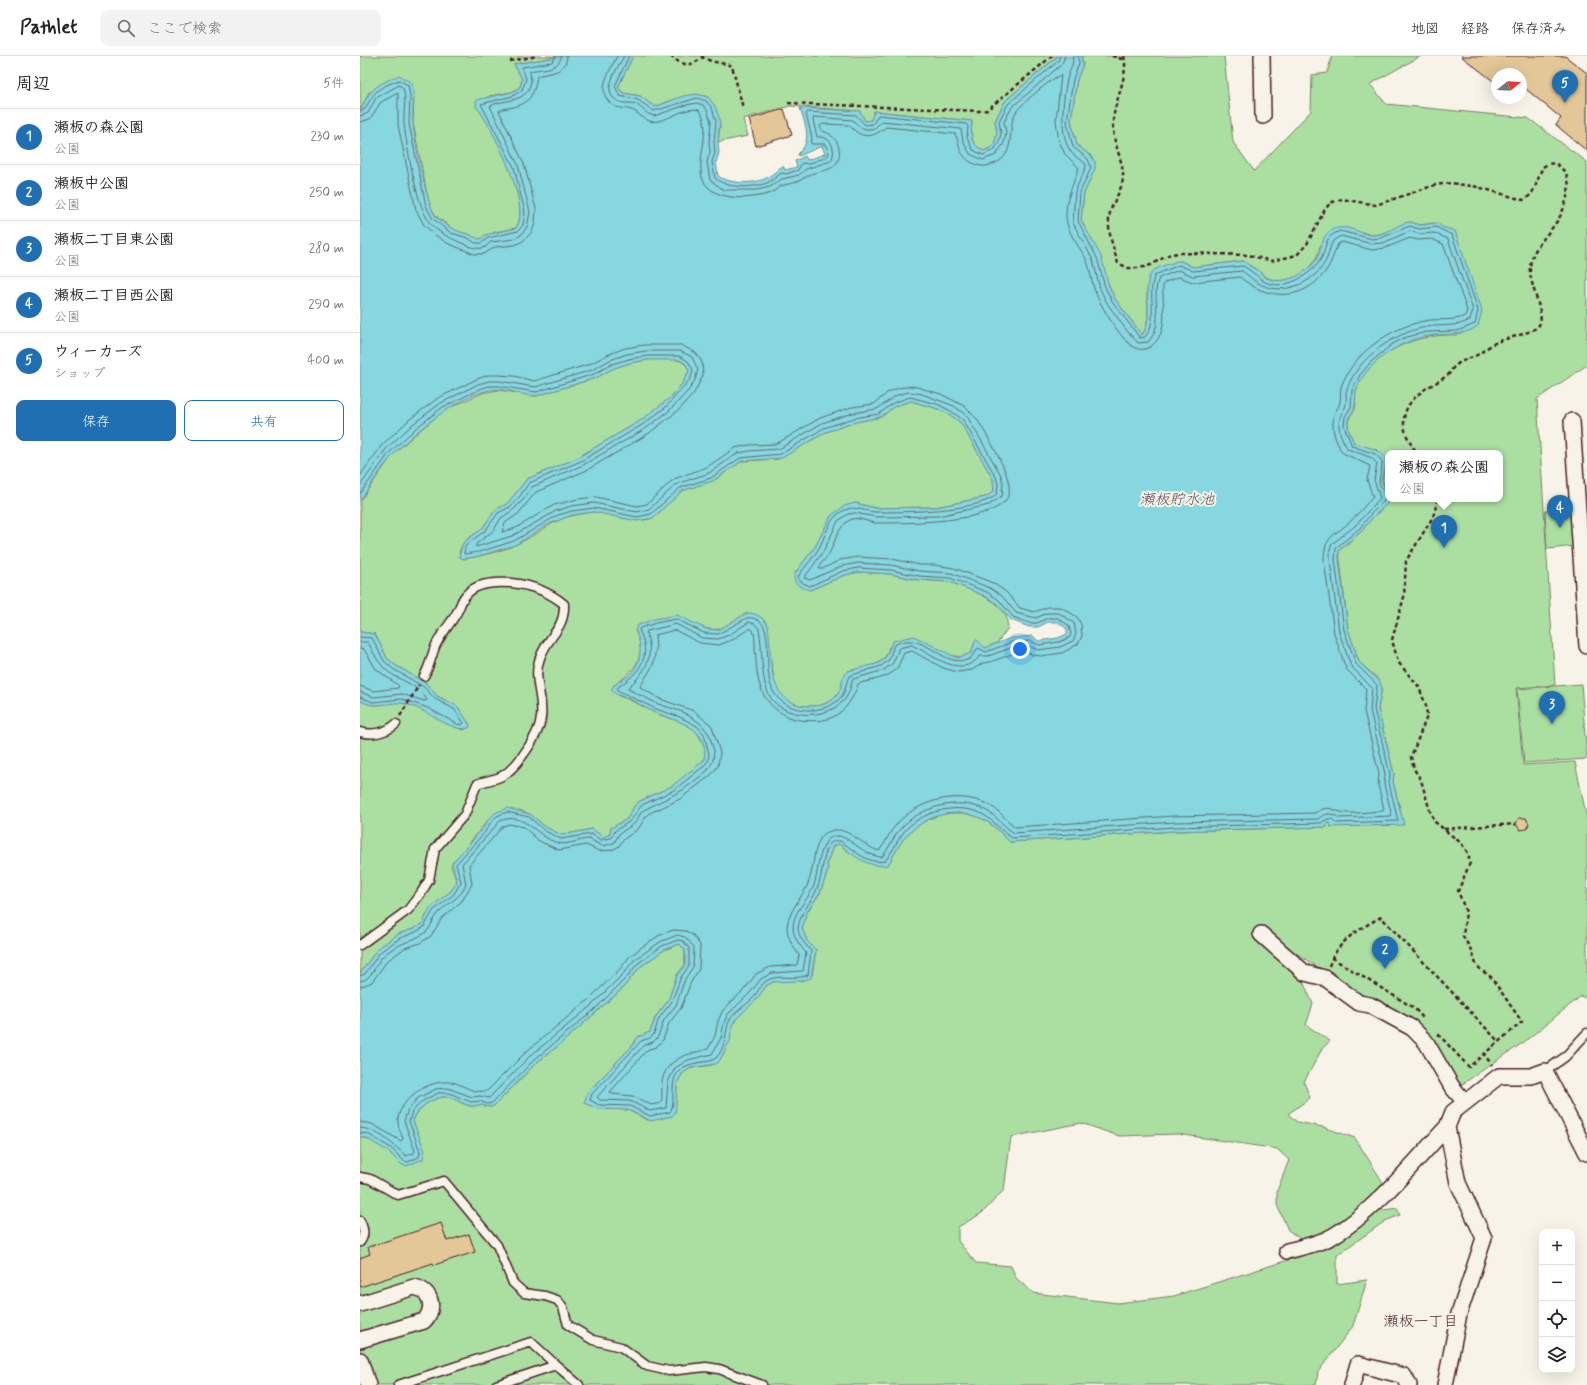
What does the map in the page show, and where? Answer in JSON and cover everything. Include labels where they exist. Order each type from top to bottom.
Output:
[{"type":"street","points":[[1262,56],[1263,116]]},
{"type":"street","points":[[1572,421],[1581,458],[1587,646]]},
{"type":"street","points":[[1261,934],[1305,973],[1325,978],[1359,1003],[1370,1005],[1412,1028],[1426,1042],[1452,1087],[1465,1102]]},
{"type":"street","points":[[1287,1251],[1314,1245],[1339,1231],[1375,1204],[1448,1127],[1453,1112],[1499,1076],[1531,1076],[1545,1071],[1587,1153]]},
{"type":"street","points":[[1445,1385],[1459,1314],[1484,1238],[1458,1183],[1448,1127]]},
{"type":"street","points":[[360,1304],[414,1287],[422,1288],[428,1295],[432,1307],[430,1314],[424,1321],[360,1340]]},
{"type":"street","points":[[360,1360],[368,1385]]},
{"type":"street","points":[[1352,1385],[1358,1364],[1404,1376],[1408,1385]]},
{"type":"lane","points":[[360,945],[408,910],[429,880],[435,850],[465,814],[477,784],[500,777],[514,768],[527,750],[541,719],[537,683],[539,659],[547,642],[562,624],[564,604],[542,590],[527,585],[502,582],[483,584],[466,594],[456,614],[440,637],[431,666],[424,676]]},
{"type":"lane","points":[[360,732],[376,733],[390,729],[396,724]]},
{"type":"lane","points":[[1545,1071],[1565,1057],[1587,1033]]},
{"type":"lane","points":[[360,1178],[370,1179],[398,1195],[444,1181],[467,1205],[475,1218],[497,1245],[513,1283],[524,1293],[545,1296],[557,1300],[563,1307],[568,1325],[593,1340],[621,1346],[646,1366],[669,1371],[706,1367],[762,1385]]},
{"type":"lane","points":[[360,1222],[364,1229],[363,1238],[360,1242]]},
{"type":"lane","points":[[398,1385],[531,1342],[579,1385]]},
{"type":"lane","points":[[496,1385],[556,1365]]},
{"type":"path","points":[[510,61],[537,56]]},
{"type":"path","points":[[670,56],[681,64],[688,65],[696,63],[702,57],[707,60],[723,62],[732,66],[743,108]]},
{"type":"path","points":[[788,103],[979,111],[987,110],[1052,56]]},
{"type":"path","points":[[1112,56],[1125,60]]},
{"type":"path","points":[[1124,56],[1125,60],[1113,121],[1113,136],[1123,178],[1111,211],[1109,223],[1112,246],[1118,263],[1128,268],[1140,268],[1152,265],[1170,254],[1181,253],[1248,255],[1272,261],[1278,260],[1297,255],[1307,244],[1330,203],[1342,199],[1376,205],[1435,185],[1451,183],[1478,187],[1523,200],[1528,198],[1535,188],[1543,167],[1548,163],[1557,164],[1566,171],[1568,178],[1568,194],[1562,215],[1534,250],[1530,267],[1532,284],[1541,319],[1538,326],[1532,331],[1496,342],[1475,356],[1463,360],[1453,367],[1449,374],[1420,392],[1409,402],[1403,416],[1406,433],[1415,450]]},
{"type":"path","points":[[1437,502],[1433,517],[1406,561],[1404,597],[1392,640],[1398,662],[1419,687],[1426,706],[1427,716],[1411,757],[1414,769],[1421,780],[1430,811],[1435,822],[1461,842],[1468,853],[1470,863],[1458,891],[1466,918],[1463,927],[1463,936],[1471,950],[1476,964],[1481,970],[1491,977],[1522,1022],[1484,1054],[1499,1076]]},
{"type":"path","points":[[396,724],[424,676]]},
{"type":"path","points":[[1444,829],[1516,824]]},
{"type":"path","points":[[1325,978],[1332,958],[1349,935],[1381,917],[1499,1042]]},
{"type":"green space","points":[[360,56],[563,56],[514,64],[522,79],[520,87],[512,92],[489,96],[476,106],[500,147],[515,185],[520,217],[516,228],[495,232],[481,239],[476,239],[469,234],[464,234],[454,230],[436,216],[429,204],[413,123],[414,96],[369,92],[360,111]]},
{"type":"green space","points":[[633,56],[1058,56],[1005,101],[995,121],[997,132],[995,141],[992,147],[984,151],[976,145],[972,139],[972,121],[874,111],[871,120],[865,121],[859,111],[790,106],[743,119],[748,136],[718,142],[720,126],[708,97],[694,95],[681,97],[655,107],[640,96],[623,93],[618,87]]},
{"type":"green space","points":[[1081,56],[1224,56],[1233,142],[1254,171],[1311,111],[1312,75],[1327,73],[1332,56],[1421,56],[1370,84],[1386,104],[1528,118],[1587,162],[1587,365],[1537,399],[1555,685],[1516,688],[1523,765],[1575,762],[1587,819],[1587,999],[1581,996],[1524,1042],[1461,1085],[1452,1074],[1433,1042],[1416,1021],[1376,999],[1360,996],[1281,943],[1300,975],[1313,1004],[1306,1025],[1330,1041],[1322,1049],[1304,1082],[1310,1098],[1288,1114],[1297,1122],[1323,1127],[1355,1138],[1384,1184],[1370,1202],[1335,1229],[1303,1241],[1288,1230],[1277,1205],[1277,1191],[1289,1160],[1277,1149],[1178,1134],[1119,1136],[1081,1123],[1011,1137],[1004,1190],[982,1213],[958,1227],[958,1241],[976,1263],[1011,1266],[1016,1278],[1033,1293],[1118,1303],[1174,1296],[1333,1246],[1376,1211],[1397,1208],[1400,1215],[1385,1221],[1337,1255],[1337,1284],[1367,1280],[1353,1326],[1318,1372],[1316,1385],[360,1385],[360,1137],[372,1141],[383,1148],[402,1165],[417,1134],[413,1121],[417,1113],[429,1102],[442,1097],[447,1097],[471,1106],[494,1106],[536,1063],[558,1046],[621,990],[640,967],[664,950],[679,944],[685,949],[685,965],[677,975],[668,1001],[656,1016],[650,1032],[638,1037],[631,1047],[588,1092],[614,1109],[628,1110],[647,1120],[672,1116],[678,1083],[682,1074],[695,1067],[715,1064],[718,1061],[725,1051],[736,1019],[767,985],[773,982],[812,975],[816,950],[807,941],[802,928],[807,912],[820,893],[828,870],[827,863],[833,846],[839,844],[849,852],[888,865],[902,841],[917,826],[927,820],[949,813],[971,815],[982,819],[995,827],[1010,842],[1175,831],[1326,827],[1327,823],[1331,823],[1331,827],[1401,812],[1393,782],[1394,774],[1378,709],[1382,688],[1377,678],[1359,662],[1348,629],[1339,551],[1362,531],[1372,518],[1389,502],[1503,502],[1503,450],[1385,450],[1385,461],[1377,450],[1354,443],[1348,427],[1350,416],[1356,407],[1356,391],[1363,377],[1372,365],[1397,347],[1412,341],[1442,335],[1457,335],[1442,227],[1434,223],[1419,225],[1411,222],[1380,234],[1371,235],[1362,232],[1320,246],[1314,262],[1308,269],[1292,278],[1284,280],[1275,280],[1266,277],[1243,261],[1193,267],[1181,261],[1155,270],[1150,277],[1148,285],[1148,319],[1142,335],[1115,299],[1081,220],[1084,193],[1091,178],[1091,156],[1077,145],[1071,121],[1077,79],[1083,64]]},
{"type":"green space","points":[[647,360],[677,360],[682,362],[689,371],[682,384],[670,398],[640,421],[575,459],[527,479],[507,504],[495,510],[482,529],[466,540],[462,545],[459,553],[464,559],[502,550],[530,537],[561,519],[575,515],[596,512],[632,520],[646,520],[653,518],[682,491],[716,479],[742,461],[778,459],[826,432],[856,422],[881,417],[895,406],[911,401],[949,414],[961,423],[993,479],[994,491],[986,497],[936,507],[875,508],[855,503],[831,516],[815,547],[795,573],[810,590],[845,575],[858,572],[891,574],[918,580],[950,582],[975,591],[996,603],[1006,615],[1008,628],[997,643],[985,648],[976,639],[971,653],[962,657],[889,647],[887,654],[878,663],[848,671],[838,694],[825,704],[816,706],[798,705],[789,702],[782,697],[774,684],[772,666],[769,657],[747,613],[729,625],[718,629],[705,628],[697,625],[635,630],[639,640],[640,656],[633,669],[613,686],[619,696],[633,701],[653,712],[683,723],[696,732],[705,749],[705,756],[701,764],[672,786],[640,801],[635,805],[627,819],[611,828],[609,835],[603,837],[592,829],[562,835],[547,828],[530,814],[519,810],[488,820],[451,866],[457,883],[451,891],[430,908],[422,924],[398,934],[377,949],[360,974],[360,700],[371,705],[396,702],[402,703],[418,708],[448,724],[464,730],[470,725],[457,706],[437,696],[427,684],[395,665],[387,658],[375,634],[360,632],[360,501],[393,454],[445,410],[482,393],[498,390],[536,396],[596,378],[614,368]]},
{"type":"green space","points":[[1385,470],[1385,486],[1382,479]]},
{"type":"green space","points":[[1573,509],[1576,546],[1547,549],[1545,511]]},
{"type":"green space","points":[[1581,684],[1587,759],[1524,763],[1517,689]]},
{"type":"water","name":"瀬板貯水池","points":[[563,56],[633,56],[618,87],[623,93],[640,96],[655,107],[683,96],[697,94],[708,97],[715,106],[720,120],[718,142],[719,153],[716,162],[718,176],[729,181],[750,182],[763,180],[783,166],[785,170],[797,167],[795,161],[805,156],[807,160],[825,154],[822,146],[799,156],[798,154],[803,149],[807,138],[806,126],[800,108],[860,111],[865,121],[871,120],[874,111],[972,121],[971,135],[973,142],[984,151],[992,147],[995,141],[997,132],[995,121],[1005,101],[1058,56],[1081,56],[1083,64],[1077,79],[1071,121],[1077,145],[1091,156],[1095,162],[1095,169],[1084,193],[1081,220],[1101,256],[1109,286],[1115,299],[1142,335],[1146,328],[1148,319],[1147,291],[1150,276],[1154,270],[1177,261],[1181,261],[1193,267],[1243,261],[1264,276],[1272,280],[1280,281],[1296,276],[1310,267],[1319,254],[1325,236],[1327,233],[1335,229],[1346,228],[1366,234],[1376,235],[1408,222],[1420,225],[1438,223],[1442,227],[1455,231],[1482,310],[1478,326],[1466,332],[1417,338],[1406,342],[1385,355],[1375,363],[1360,381],[1356,391],[1354,408],[1348,420],[1349,430],[1354,443],[1374,449],[1385,458],[1385,470],[1382,478],[1385,488],[1385,502],[1389,502],[1372,518],[1362,531],[1343,546],[1339,551],[1339,559],[1348,629],[1359,662],[1380,682],[1382,688],[1378,709],[1394,774],[1393,782],[1404,825],[1331,827],[1330,823],[1327,823],[1327,827],[1175,831],[1010,842],[995,827],[982,819],[960,813],[949,813],[927,820],[917,826],[902,841],[888,865],[881,866],[868,863],[856,857],[839,844],[833,846],[827,863],[828,870],[820,893],[807,912],[802,928],[807,941],[816,950],[811,978],[801,981],[773,982],[767,985],[756,1000],[736,1019],[732,1025],[730,1041],[720,1060],[716,1064],[691,1068],[682,1074],[677,1084],[675,1113],[672,1116],[651,1121],[628,1110],[598,1109],[584,1103],[588,1092],[631,1047],[638,1037],[650,1032],[656,1016],[668,1001],[677,975],[685,965],[685,949],[679,944],[664,950],[640,967],[621,990],[558,1046],[536,1063],[494,1106],[471,1106],[451,1098],[442,1097],[429,1102],[424,1106],[417,1113],[413,1121],[425,1151],[423,1159],[407,1166],[402,1165],[389,1152],[366,1138],[360,1137],[360,974],[377,949],[398,934],[422,924],[430,908],[451,891],[457,882],[452,863],[482,830],[488,820],[495,813],[507,808],[530,814],[547,828],[562,835],[592,829],[603,837],[609,835],[611,828],[627,819],[635,805],[640,801],[672,786],[704,760],[705,749],[702,740],[690,727],[651,711],[630,699],[616,694],[611,690],[628,676],[636,666],[640,654],[638,636],[635,630],[638,625],[654,619],[677,615],[706,629],[718,630],[747,613],[757,615],[764,620],[768,626],[771,663],[773,676],[777,687],[783,696],[793,703],[806,706],[823,705],[832,700],[838,693],[843,678],[848,671],[879,663],[885,658],[893,641],[914,636],[957,658],[971,653],[976,639],[985,648],[1011,638],[1033,636],[1038,641],[1058,638],[1067,634],[1067,629],[1058,622],[1048,622],[1038,627],[1029,627],[1011,620],[996,603],[985,596],[950,582],[919,580],[891,574],[858,572],[845,575],[810,590],[796,583],[794,578],[795,573],[815,547],[831,516],[844,506],[855,503],[875,508],[936,507],[986,497],[994,491],[993,479],[961,423],[949,414],[911,401],[895,406],[881,417],[856,422],[826,432],[782,458],[742,461],[713,481],[682,491],[653,518],[637,521],[594,512],[572,515],[549,524],[515,545],[480,556],[464,559],[459,557],[462,545],[466,540],[482,529],[495,510],[507,504],[527,479],[575,459],[640,421],[670,398],[682,384],[689,371],[685,363],[679,360],[647,360],[630,363],[614,368],[596,378],[536,396],[497,389],[479,393],[452,406],[413,435],[394,454],[360,501],[360,111],[371,92],[385,82],[399,75],[412,83],[413,123],[416,143],[425,187],[432,210],[436,217],[455,230],[481,239],[485,235],[516,228],[520,217],[515,185],[508,166],[491,130],[476,106],[476,100],[512,92],[520,87],[522,79],[514,64]]},
{"type":"water","points":[[360,632],[375,634],[387,658],[395,665],[427,684],[437,696],[457,706],[470,725],[469,728],[461,729],[453,727],[408,704],[399,703],[374,705],[360,700]]},
{"type":"building","points":[[1461,56],[1565,56],[1587,73],[1587,151],[1556,125],[1561,118],[1527,90],[1527,68],[1491,68],[1491,79]]},
{"type":"building","points":[[784,109],[792,135],[756,146],[749,119]]},
{"type":"building","points":[[1519,818],[1526,818],[1529,824],[1526,829],[1520,830],[1516,824]]},
{"type":"building","points":[[441,1223],[447,1241],[469,1234],[475,1252],[434,1265],[433,1263],[360,1287],[360,1258],[370,1254],[368,1247]]},
{"type":"place","name":"ウィーカーズ","points":[[1565,103]]},
{"type":"place","name":"瀬板二丁目西公園","points":[[1560,528]]},
{"type":"place","name":"瀬板の森公園","points":[[1444,548]]},
{"type":"place","name":"瀬板二丁目東公園","points":[[1552,724]]},
{"type":"place","name":"瀬板中公園","points":[[1385,969]]},
{"type":"district","name":"瀬板一丁目","points":[[1421,1322]]}]
